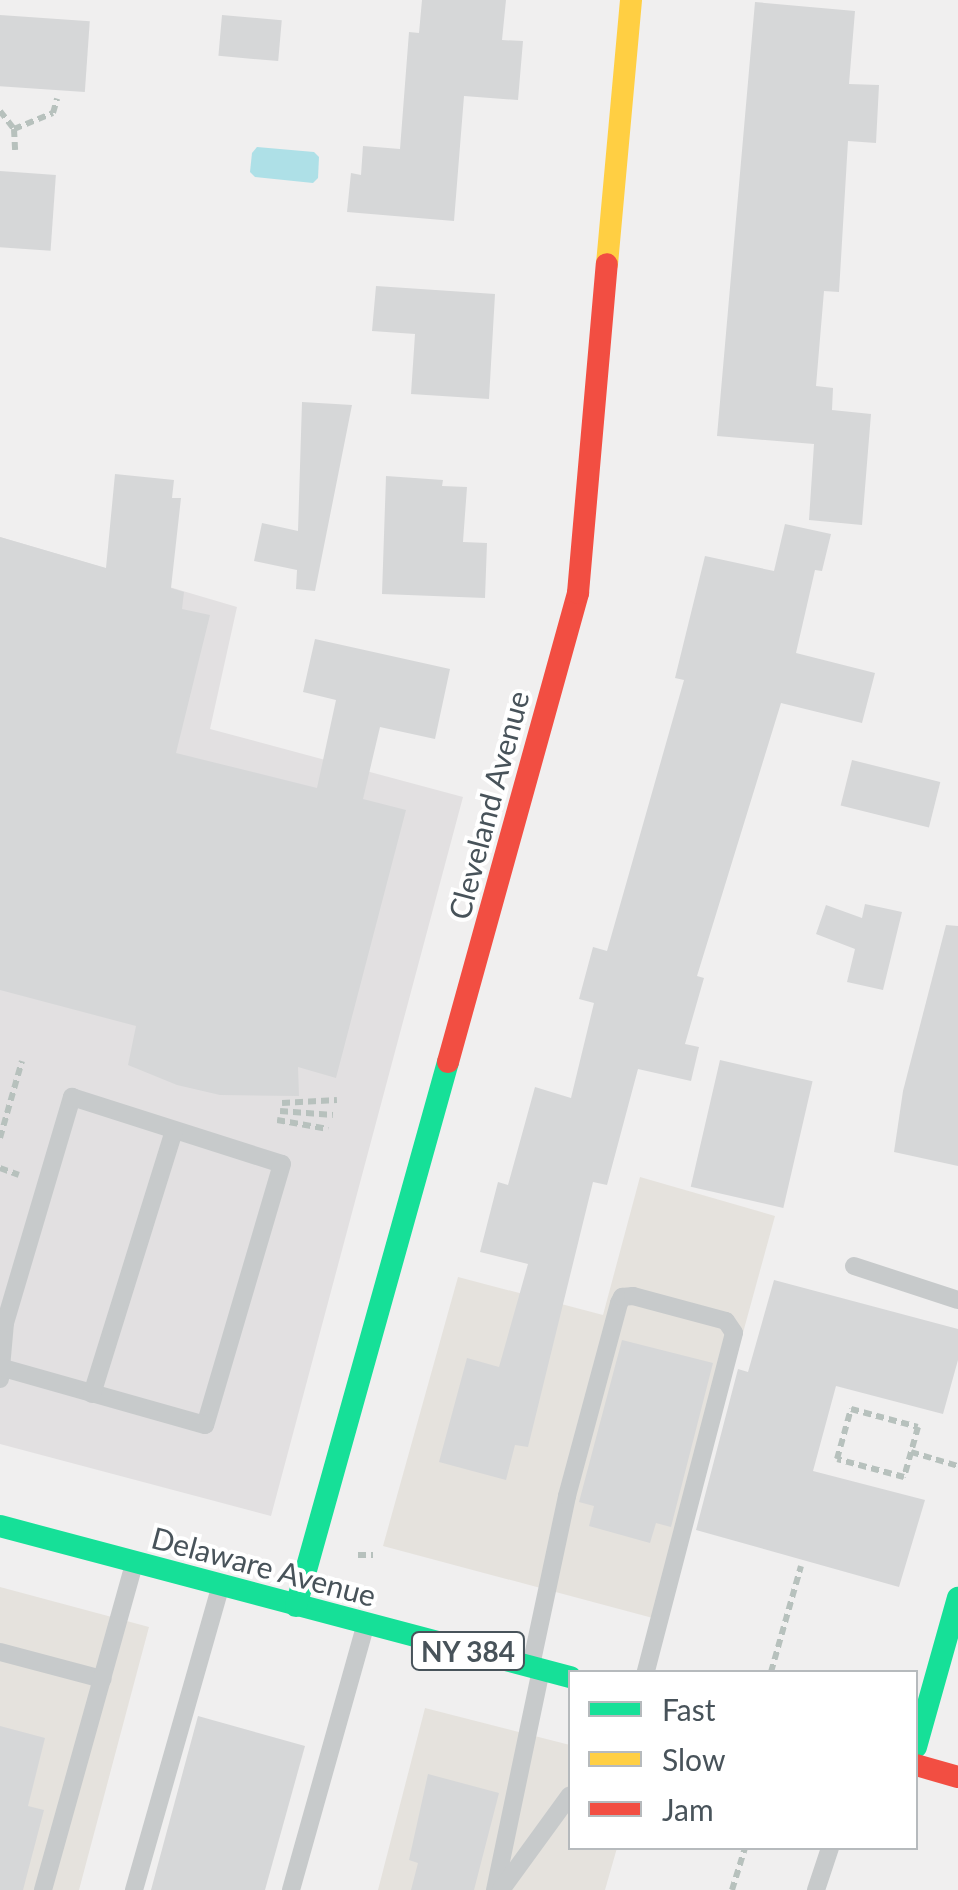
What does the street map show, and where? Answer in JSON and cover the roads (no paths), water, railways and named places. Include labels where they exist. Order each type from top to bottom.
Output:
[{"type":"street","name":"Cleveland Avenue","points":[[296,1606],[578,593],[630,0]]},
{"type":"street","name":"Delaware Avenue","points":[[0,1526],[568,1676]]},
{"type":"street","points":[[918,1740],[958,1598]]},
{"type":"street","points":[[918,1766],[958,1777]]},
{"type":"lane","points":[[72,1097],[174,1130],[282,1164],[205,1425],[2,1374],[2,1322],[72,1097]]},
{"type":"lane","points":[[92,1394],[174,1130]]},
{"type":"lane","points":[[854,1266],[958,1300]]},
{"type":"lane","points":[[498,1890],[572,1477],[619,1303],[628,1296],[726,1321],[734,1333],[647,1670]]},
{"type":"lane","points":[[42,1890],[134,1562]]},
{"type":"lane","points":[[134,1890],[220,1586]]},
{"type":"lane","points":[[292,1890],[366,1624]]},
{"type":"lane","points":[[0,1652],[102,1679]]},
{"type":"lane","points":[[498,1890],[568,1797]]},
{"type":"lane","points":[[816,1890],[829,1850]]},
{"type":"water","points":[[257,147],[314,152],[319,157],[318,178],[313,183],[255,177],[250,172],[252,153]]}]
